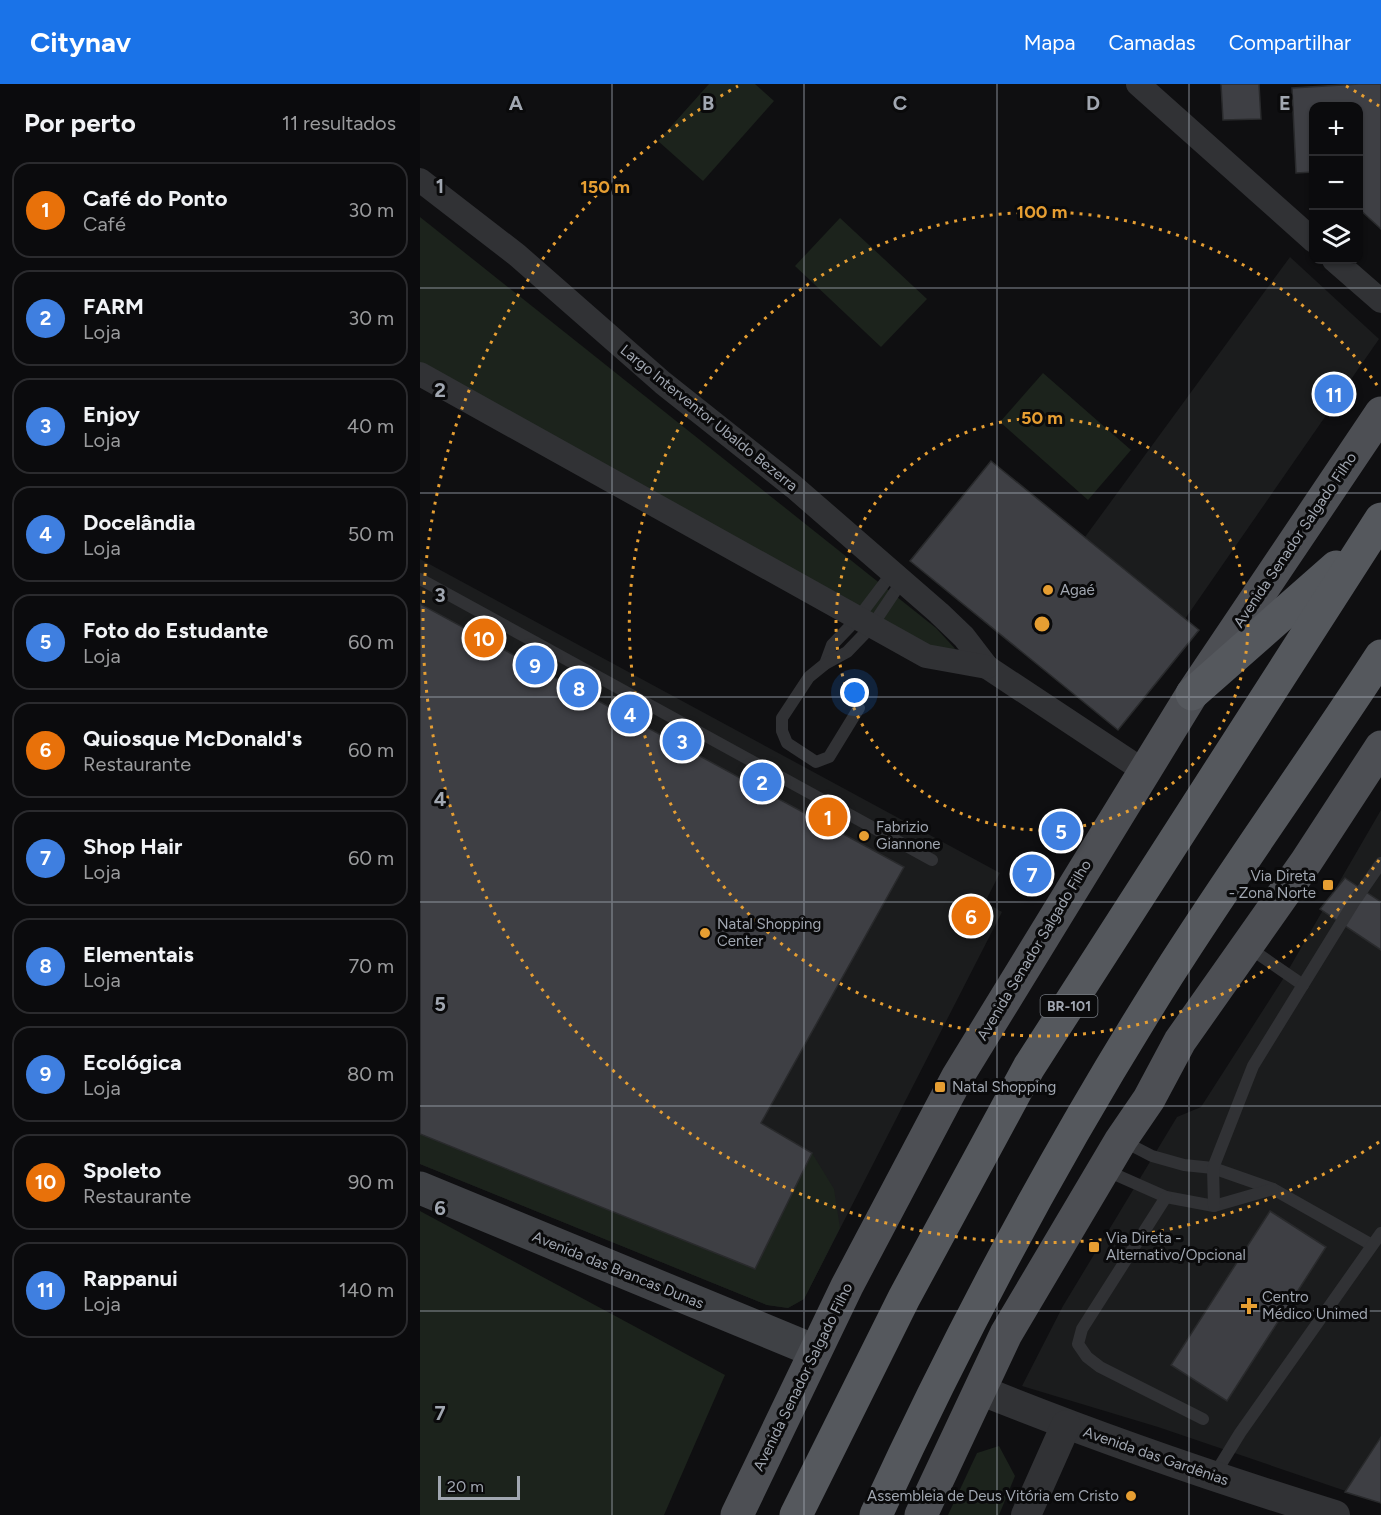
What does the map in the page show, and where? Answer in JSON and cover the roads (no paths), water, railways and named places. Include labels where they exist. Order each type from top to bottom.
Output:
[{"type":"highway","points":[[1192,694],[1374,529]]},
{"type":"highway","name":"BR-101","points":[[796,1515],[904,1298],[1029,1067],[1173,846],[1374,529]]},
{"type":"highway","points":[[876,1515],[921,1418],[1041,1187],[1169,972],[1381,656]]},
{"type":"main road","name":"Avenida Senador Salgado Filho","points":[[737,1515],[815,1352],[907,1169],[958,1076],[1192,694],[1381,413]]},
{"type":"main road","points":[[921,1515],[1006,1334],[1121,1140],[1149,1099],[1180,1041],[1247,947],[1381,747]]},
{"type":"main road","name":"Avenida das Brancas Dunas","points":[[420,1188],[815,1352]]},
{"type":"street","points":[[1138,84],[1309,237]]},
{"type":"street","name":"Largo Interventor Ubaldo Bezerra","points":[[420,180],[517,255],[663,383],[794,487],[963,637],[987,667],[1144,771]]},
{"type":"street","points":[[1339,264],[1381,301]]},
{"type":"street","name":"Largo Interventor Ubaldo Bezerra","points":[[420,374],[926,656],[987,667]]},
{"type":"street","name":"Avenida das Gardênias","points":[[980,1390],[1066,1425],[1213,1477],[1335,1515]]},
{"type":"street","points":[[1026,1515],[1066,1425]]},
{"type":"lane","points":[[859,708],[829,757],[823,761],[816,762],[787,743],[782,731],[782,718],[809,678],[825,664],[832,645],[865,622],[897,577]]},
{"type":"lane","points":[[420,579],[932,860]]},
{"type":"lane","points":[[1214,1206],[1213,1168],[1253,1066],[1381,863]]},
{"type":"lane","points":[[1247,947],[1303,985]]},
{"type":"lane","points":[[1121,1140],[1152,1156],[1184,1165],[1213,1168],[1273,1189],[1372,1245]]},
{"type":"lane","points":[[1104,1170],[1166,1197],[1214,1206],[1273,1189]]},
{"type":"lane","points":[[1166,1197],[1082,1329],[1078,1344],[1087,1357],[1100,1367],[1203,1419]]},
{"type":"lane","points":[[1213,1477],[1240,1433],[1381,1233]]},
{"type":"place","name":"Rappanui","points":[[1334,394]]},
{"type":"place","name":"Agaé","points":[[1048,590]]},
{"type":"place","name":"Spoleto","points":[[484,638]]},
{"type":"place","name":"Ecológica","points":[[535,665]]},
{"type":"place","name":"Elementais","points":[[579,688]]},
{"type":"place","name":"Docelândia","points":[[630,714]]},
{"type":"place","name":"Enjoy","points":[[682,741]]},
{"type":"place","name":"FARM","points":[[762,782]]},
{"type":"place","name":"Café do Ponto","points":[[828,817]]},
{"type":"place","name":"Foto do Estudante","points":[[1061,831]]},
{"type":"place","name":"Fabrizio Giannone","points":[[864,836]]},
{"type":"place","name":"Shop Hair","points":[[1032,874]]},
{"type":"place","name":"Via Direta - Zona Norte","points":[[1328,885]]},
{"type":"place","name":"Quiosque McDonald's","points":[[971,916]]},
{"type":"place","name":"Natal Shopping Center","points":[[705,933]]},
{"type":"place","name":"Natal Shopping","points":[[940,1087]]},
{"type":"place","name":"Via Direta - Alternativo/Opcional","points":[[1094,1247]]},
{"type":"place","name":"Centro Médico Unimed","points":[[1249,1306]]},
{"type":"place","name":"Assembleia de Deus Vitória em Cristo","points":[[1131,1496]]}]
